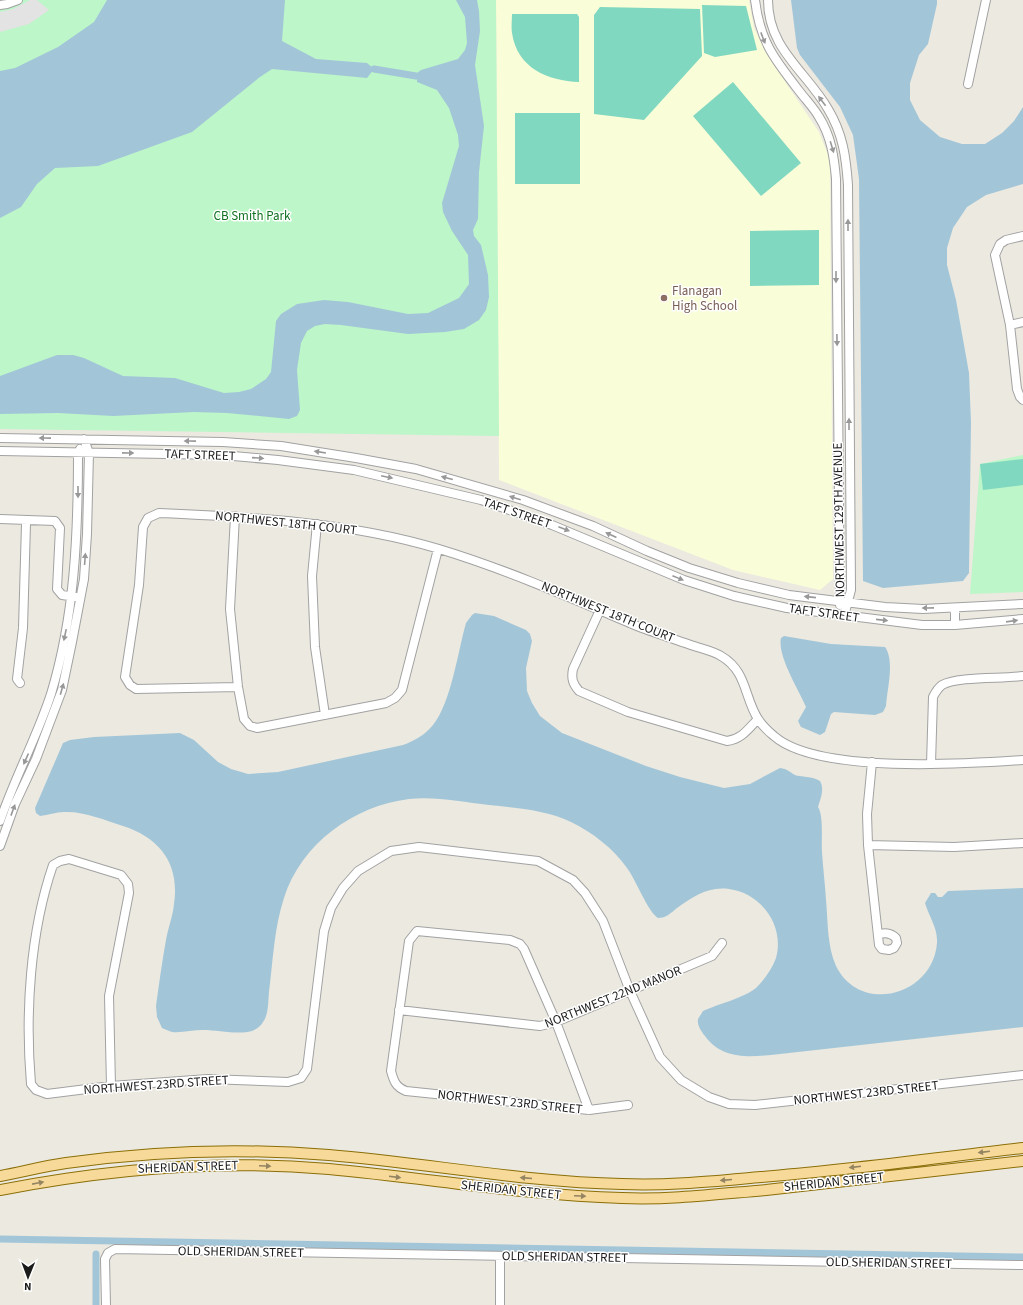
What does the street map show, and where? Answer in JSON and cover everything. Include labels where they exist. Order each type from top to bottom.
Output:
[{"type":"main road","name":"SHERIDAN STREET","points":[[0,1176],[64,1163],[143,1155],[257,1152],[329,1155],[498,1176],[572,1182],[623,1185],[692,1184],[1023,1148]]},
{"type":"main road","name":"SHERIDAN STREET","points":[[0,1190],[61,1178],[140,1168],[253,1165],[327,1169],[566,1196],[624,1198],[689,1197],[1023,1161]]},
{"type":"street","points":[[0,5],[18,0]]},
{"type":"street","name":"NORTHWEST 129TH AVENUE","points":[[755,0],[759,27],[767,47],[819,116],[828,135],[834,154],[836,179],[839,600],[844,616]]},
{"type":"street","name":"NORTHWEST 129TH AVENUE","points":[[768,0],[770,22],[777,40],[828,109],[839,132],[845,152],[848,185],[851,582],[844,616]]},
{"type":"street","points":[[968,84],[986,0]]},
{"type":"street","points":[[1023,236],[1006,240],[996,249],[995,255],[1010,325],[1017,389],[1023,400]]},
{"type":"street","points":[[836,301],[848,292]]},
{"type":"street","points":[[1010,325],[1023,322]]},
{"type":"street","name":"TAFT STREET","points":[[0,438],[223,442],[281,446],[356,458],[416,469],[545,507],[593,526],[647,551],[689,568],[738,583],[789,595],[848,601],[885,607],[955,608],[1023,604]]},
{"type":"street","points":[[0,821],[3,802],[31,747],[51,693],[64,640],[72,597],[78,534],[78,453],[84,439]]},
{"type":"street","points":[[0,846],[15,804],[36,759],[62,690],[81,598],[87,534],[89,453],[84,439]]},
{"type":"street","name":"TAFT STREET","points":[[0,451],[222,455],[278,460],[354,470],[481,500],[552,524],[684,580],[734,596],[787,608],[922,625],[955,626],[1023,619]]},
{"type":"street","name":"NORTHWEST 18TH COURT","points":[[238,687],[136,689],[130,685],[125,677],[139,585],[143,527],[148,518],[159,513],[235,516],[317,524],[366,532],[438,549],[523,578],[635,625],[720,655],[740,673],[758,719],[773,736],[786,746],[806,754],[828,758],[872,762],[931,764],[1023,760]]},
{"type":"street","points":[[235,516],[230,609],[238,687],[243,715],[250,726],[258,728],[386,703],[395,698],[402,690],[438,549]]},
{"type":"street","points":[[0,519],[55,521],[59,524],[56,589],[62,595],[81,598]]},
{"type":"street","points":[[20,683],[17,679],[23,628],[26,524]]},
{"type":"street","points":[[317,524],[312,576],[315,648],[325,715]]},
{"type":"street","points":[[642,563],[647,551]]},
{"type":"street","points":[[955,608],[955,626]]},
{"type":"street","points":[[600,610],[573,669],[572,676],[574,685],[579,691],[628,712],[727,741],[735,740],[743,735],[758,719]]},
{"type":"street","points":[[931,764],[933,697],[942,685],[953,681],[1023,676]]},
{"type":"street","points":[[872,762],[867,814],[868,845],[878,935]]},
{"type":"street","points":[[0,794],[3,802]]},
{"type":"street","points":[[868,845],[954,847],[1023,842]]},
{"type":"street","name":"NORTHWEST 23RD STREET","points":[[111,1086],[109,996],[129,893],[128,884],[121,875],[69,860],[60,861],[54,865],[48,880],[41,913],[29,984],[29,1063],[31,1084],[36,1090],[47,1094],[111,1086],[208,1079],[288,1082],[301,1078],[307,1069],[324,931],[331,908],[343,888],[358,871],[391,851],[419,846],[538,861],[573,880],[585,893],[603,921],[630,991],[660,1057],[681,1080],[709,1097],[729,1104],[755,1105],[1023,1075]]},
{"type":"street","points":[[399,1010],[409,941],[412,935],[417,931],[510,940],[520,944],[524,949],[556,1022],[589,1110]]},
{"type":"street","name":"NORTHWEST 22ND MANOR","points":[[399,1010],[540,1026],[556,1022],[712,956],[722,943]]},
{"type":"street","name":"NORTHWEST 23RD STREET","points":[[399,1010],[391,1072],[394,1084],[406,1091],[589,1110],[628,1105]]},
{"type":"street","name":"OLD SHERIDAN STREET","points":[[106,1305],[105,1259],[108,1253],[115,1249],[1023,1265]]},
{"type":"street","points":[[500,1256],[500,1305]]},
{"type":"shaded area","points":[[30,0],[37,0],[49,10],[29,24],[0,32],[0,12],[13,9]]},
{"type":"shaded area","name":"Flanagan High School","points":[[496,0],[749,0],[754,28],[768,56],[819,132],[830,160],[833,579],[820,590],[733,570],[499,480]]},
{"type":"green space","name":"CB Smith Park","points":[[0,0],[496,0],[499,436],[0,429]]},
{"type":"green space","points":[[702,5],[746,6],[757,50],[715,57],[704,53]]},
{"type":"green space","points":[[600,7],[700,9],[702,56],[644,120],[594,114],[594,15]]},
{"type":"green space","points":[[512,14],[577,14],[579,17],[579,82],[556,79],[545,75],[527,64],[515,45],[512,31]]},
{"type":"green space","points":[[733,82],[801,163],[761,196],[693,116]]},
{"type":"green space","points":[[515,113],[580,113],[580,184],[515,184]]},
{"type":"green space","points":[[819,230],[819,285],[750,286],[750,231]]},
{"type":"green space","points":[[1023,455],[1023,592],[970,594],[980,464]]},
{"type":"green space","points":[[1023,459],[1023,485],[983,490],[980,464]]},
{"type":"water","points":[[107,0],[285,0],[282,41],[316,59],[367,63],[374,69],[367,78],[272,69],[192,132],[98,166],[55,168],[37,184],[21,207],[0,218],[0,71],[15,68],[58,47],[94,22]]},
{"type":"water","points":[[456,0],[477,0],[479,11],[480,31],[475,65],[484,126],[479,172],[478,219],[473,230],[474,236],[481,245],[488,275],[489,297],[486,310],[479,320],[464,329],[445,332],[408,334],[341,325],[325,324],[315,326],[307,331],[301,343],[297,370],[300,410],[297,416],[289,419],[227,413],[194,412],[113,416],[58,413],[0,414],[0,376],[57,355],[73,355],[84,358],[123,376],[175,378],[224,393],[239,392],[251,389],[266,379],[271,372],[276,321],[281,314],[297,304],[324,300],[348,302],[408,314],[428,313],[459,298],[469,284],[468,255],[452,231],[443,212],[442,203],[459,146],[458,135],[449,108],[437,90],[417,82],[417,73],[421,70],[458,59],[465,50],[467,43],[465,17]]},
{"type":"water","points":[[791,0],[937,0],[928,44],[919,55],[910,83],[910,100],[920,120],[940,137],[962,144],[985,144],[1002,133],[1014,121],[1023,107],[1023,184],[986,195],[967,207],[953,228],[947,248],[947,265],[956,300],[969,373],[971,423],[969,573],[963,581],[883,588],[863,581],[859,179],[853,135],[840,107],[800,55],[797,48]]},
{"type":"water","points":[[475,613],[494,616],[526,630],[530,634],[532,641],[526,668],[527,691],[540,716],[562,733],[646,766],[680,777],[724,788],[750,784],[780,768],[795,775],[814,778],[820,781],[822,791],[818,807],[822,822],[822,858],[828,933],[831,950],[836,966],[847,981],[861,991],[877,994],[894,993],[910,986],[923,976],[932,961],[937,943],[935,927],[925,903],[931,893],[935,893],[938,897],[942,897],[948,891],[1023,888],[1023,1027],[769,1055],[739,1056],[720,1050],[705,1036],[698,1023],[698,1019],[703,1011],[751,992],[765,978],[776,958],[778,946],[774,923],[760,904],[741,892],[729,889],[714,889],[695,896],[668,915],[658,918],[654,915],[646,903],[631,873],[615,854],[595,836],[571,822],[531,810],[449,800],[419,798],[388,803],[349,819],[316,845],[303,861],[292,879],[281,909],[274,945],[267,1011],[265,1019],[259,1027],[252,1031],[241,1033],[203,1030],[172,1032],[162,1028],[157,1017],[156,1006],[166,940],[174,904],[174,877],[170,865],[165,854],[157,845],[136,831],[94,816],[79,813],[61,812],[40,816],[36,813],[35,808],[63,743],[70,740],[94,737],[180,733],[194,740],[218,762],[231,769],[248,774],[278,772],[403,745],[423,735],[433,725],[445,704],[466,623]]},
{"type":"water","points":[[784,636],[831,644],[885,647],[890,660],[890,675],[886,706],[883,712],[875,715],[834,712],[831,714],[825,732],[820,735],[801,727],[798,721],[806,707],[789,673],[782,654],[781,638]]},
{"type":"waterway","points":[[374,69],[416,76]]},
{"type":"waterway","points":[[0,1239],[1023,1257]]},
{"type":"waterway","points":[[96,1254],[96,1305]]},
{"type":"place","name":"Flanagan High School","points":[[664,298]]}]
